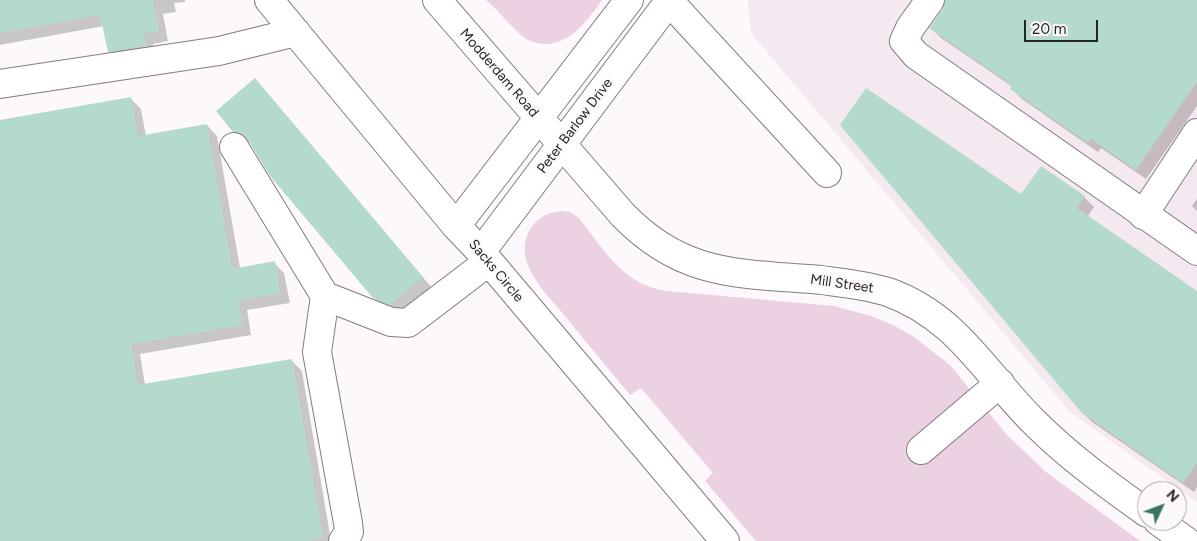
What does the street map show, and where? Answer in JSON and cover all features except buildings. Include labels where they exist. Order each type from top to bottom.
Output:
[{"type":"street","name":"Sacks Circle","points":[[269,0],[456,226],[722,540]]},
{"type":"street","name":"Modderdam Road","points":[[438,0],[561,145]]},
{"type":"street","points":[[456,226],[629,0]]},
{"type":"street","points":[[669,0],[826,173]]},
{"type":"street","name":"Peter Barlow Drive","points":[[325,296],[392,322],[408,323],[484,257],[561,145],[669,0]]},
{"type":"street","points":[[930,0],[910,28],[904,41],[916,55],[1197,251]]},
{"type":"street","points":[[0,84],[219,51],[296,32]]},
{"type":"street","points":[[1143,215],[1197,133]]},
{"type":"street","name":"Mill Street","points":[[561,145],[637,229],[671,254],[691,262],[735,273],[842,282],[890,293],[920,307],[939,319],[972,350],[1027,415],[1066,452],[1137,505]]},
{"type":"street","points":[[234,147],[325,296],[317,352],[348,523],[349,532],[343,541]]},
{"type":"street","points":[[921,450],[1000,383]]},
{"type":"street","points":[[1172,531],[1186,541]]},
{"type":"shaded area","points":[[486,0],[602,0],[572,35],[552,43],[541,44],[524,37]]},
{"type":"shaded area","points":[[748,0],[1197,0],[1197,502],[1187,495],[1187,481],[1167,481],[1070,412],[751,33]]},
{"type":"shaded area","points":[[552,212],[570,212],[579,218],[616,265],[638,282],[652,287],[667,291],[834,306],[871,316],[895,326],[914,337],[950,365],[1007,435],[1046,472],[1140,541],[756,541],[705,481],[713,473],[641,388],[630,395],[535,279],[525,255],[527,236],[536,221]]}]
